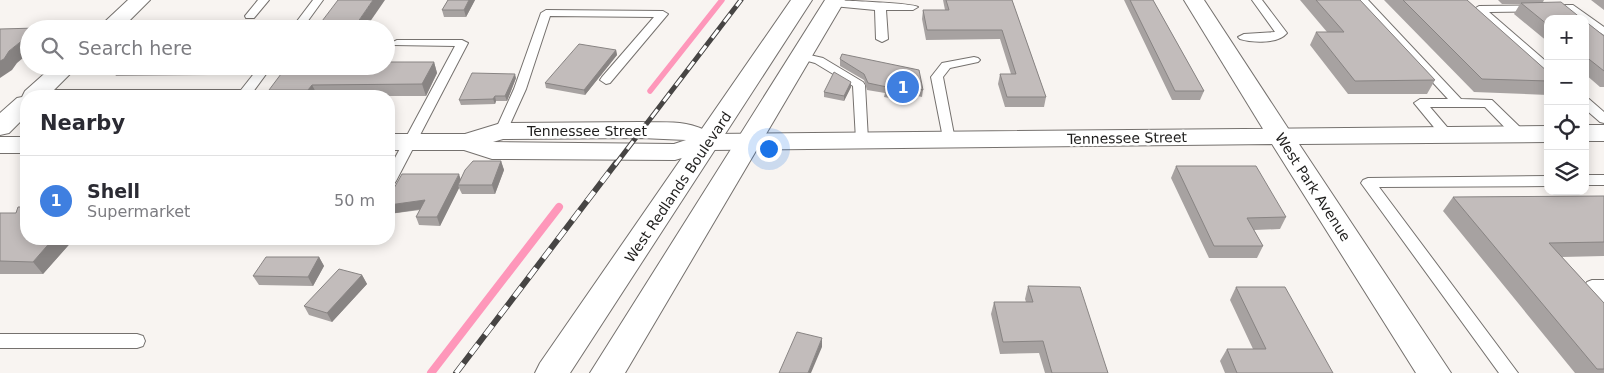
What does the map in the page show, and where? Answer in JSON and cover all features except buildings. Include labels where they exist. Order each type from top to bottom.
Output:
[{"type":"main road","points":[[118,20],[140,0]]},
{"type":"main road","name":"West Redlands Boulevard","points":[[552,373],[802,0]]},
{"type":"main road","name":"West Park Avenue","points":[[1194,0],[1434,373]]},
{"type":"main road","points":[[607,373],[834,1]]},
{"type":"main road","points":[[41,90],[57,75]]},
{"type":"main road","points":[[0,127],[20,109]]},
{"type":"main road","name":"Tennessee Street","points":[[399,142],[466,142],[501,131],[690,131],[707,142]]},
{"type":"main road","name":"Tennessee Street","points":[[466,142],[492,151],[675,152],[707,142],[748,141],[1544,134]]},
{"type":"main road","points":[[0,145],[20,145]]},
{"type":"lane","points":[[250,16],[264,0]]},
{"type":"lane","points":[[303,20],[318,0]]},
{"type":"lane","points":[[1244,37],[1276,37],[1281,33],[1257,0]]},
{"type":"lane","points":[[1362,0],[1458,103]]},
{"type":"lane","points":[[834,1],[880,7],[913,6]]},
{"type":"lane","points":[[880,7],[882,39]]},
{"type":"lane","points":[[1544,66],[1479,9],[1573,8],[1604,32]]},
{"type":"lane","points":[[501,131],[520,89],[546,13],[663,14],[606,80]]},
{"type":"lane","points":[[395,158],[399,142],[462,43],[397,43]]},
{"type":"lane","points":[[801,56],[819,60],[858,85],[862,140]]},
{"type":"lane","points":[[949,140],[937,77],[946,65],[974,60]]},
{"type":"lane","points":[[248,90],[259,75]]},
{"type":"lane","points":[[1446,134],[1420,103],[1488,103],[1519,134]]},
{"type":"lane","points":[[1586,105],[1598,132]]},
{"type":"lane","points":[[1509,373],[1368,183],[1544,180]]},
{"type":"lane","points":[[1589,180],[1604,180]]},
{"type":"lane","points":[[1604,286],[1592,286],[1604,300]]},
{"type":"lane","points":[[0,341],[137,341]]},
{"type":"waterway","points":[[650,91],[722,0]]},
{"type":"waterway","points":[[431,373],[559,207]]},
{"type":"railway","points":[[615,165],[741,0]]},
{"type":"railway","points":[[456,373],[616,163]]},
{"type":"place","name":"Shell","points":[[903,87]]}]
